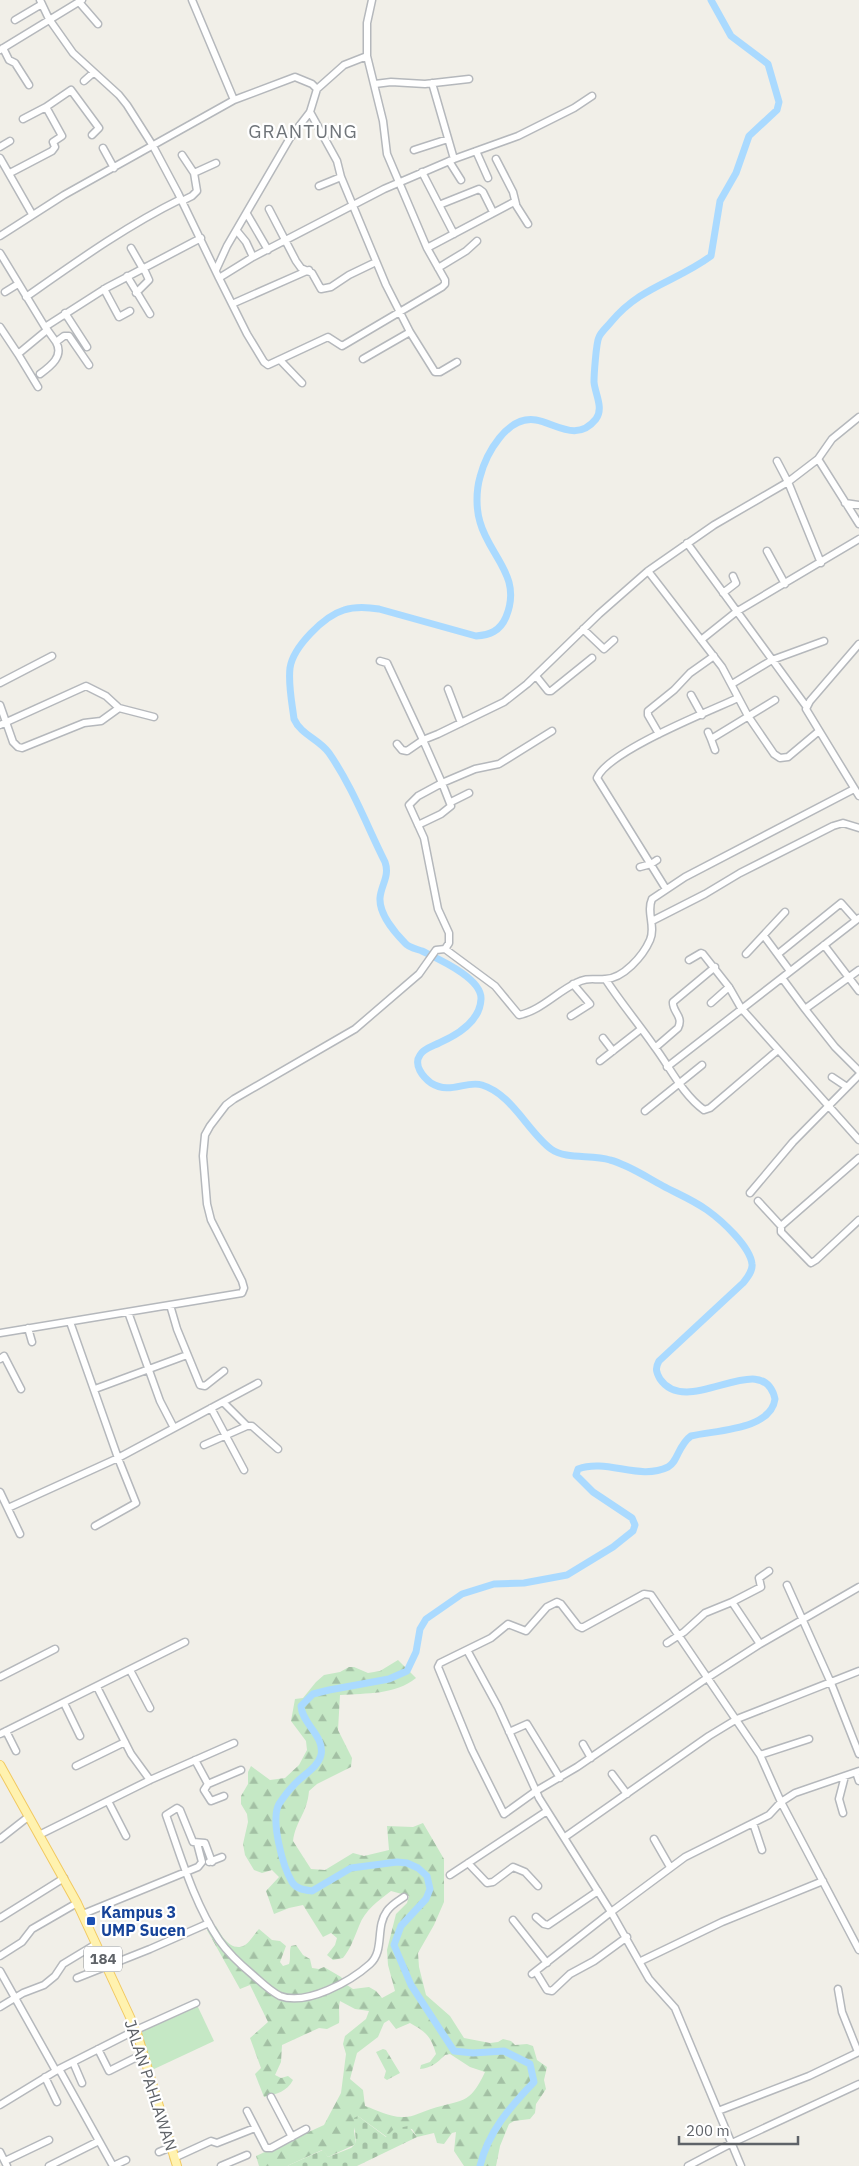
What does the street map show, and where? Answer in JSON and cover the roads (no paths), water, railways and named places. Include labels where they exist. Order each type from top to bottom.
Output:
[{"type":"main road","name":"JALAN PAHLAWAN","points":[[0,1766],[77,1903],[136,2030],[177,2166]]},
{"type":"street","points":[[192,0],[234,100]]},
{"type":"street","points":[[15,20],[41,2],[72,53],[119,95],[153,146],[201,238],[247,334],[264,362],[268,365],[328,337],[342,346],[444,286],[445,280],[427,248],[387,154],[367,56],[367,23],[372,0]]},
{"type":"street","points":[[29,85],[15,63],[9,60],[2,49],[80,1],[98,24]]},
{"type":"street","points":[[216,270],[290,138],[310,112],[317,90],[344,65],[367,56]]},
{"type":"street","points":[[84,80],[93,73]]},
{"type":"street","points":[[0,236],[32,214],[234,100],[293,77],[312,84],[317,90]]},
{"type":"street","points":[[374,84],[391,82],[432,83],[469,79]]},
{"type":"street","points":[[432,83],[452,160],[461,180]]},
{"type":"street","points":[[22,119],[72,91],[99,128],[92,135]]},
{"type":"street","points":[[219,278],[252,257],[398,183],[452,160],[518,136],[574,108],[592,96]]},
{"type":"street","points":[[10,173],[52,151],[55,147],[53,142],[62,136],[46,107]]},
{"type":"street","points":[[310,112],[335,157],[352,206],[376,262],[410,332],[435,372],[440,372],[457,362]]},
{"type":"street","points":[[414,150],[448,139]]},
{"type":"street","points":[[0,147],[10,141]]},
{"type":"street","points":[[103,148],[114,168]]},
{"type":"street","points":[[476,151],[488,178]]},
{"type":"street","points":[[26,297],[123,231],[151,214],[192,196],[197,191],[194,172],[182,155]]},
{"type":"street","points":[[0,158],[32,214]]},
{"type":"street","points":[[496,159],[513,192],[516,204],[528,224]]},
{"type":"street","points":[[194,172],[216,163]]},
{"type":"street","points":[[422,172],[454,234]]},
{"type":"street","points":[[319,186],[341,177]]},
{"type":"street","points":[[439,206],[478,189],[483,192],[494,212]]},
{"type":"street","points":[[427,248],[494,212],[513,203],[516,204]]},
{"type":"street","points":[[269,209],[299,266],[309,270],[319,288],[323,290],[363,267],[376,262]]},
{"type":"street","points":[[247,214],[268,250]]},
{"type":"street","points":[[237,230],[246,242],[252,257]]},
{"type":"street","points":[[18,354],[65,313],[127,276],[201,238]]},
{"type":"street","points":[[438,268],[466,251],[476,241]]},
{"type":"street","points":[[131,248],[149,280],[136,292]]},
{"type":"street","points":[[0,253],[3,266],[18,284],[58,346],[58,357],[50,367],[40,374]]},
{"type":"street","points":[[232,304],[309,270]]},
{"type":"street","points":[[127,276],[150,314]]},
{"type":"street","points":[[5,292],[18,284]]},
{"type":"street","points":[[104,289],[119,317],[130,311]]},
{"type":"street","points":[[65,313],[87,347]]},
{"type":"street","points":[[0,327],[38,388]]},
{"type":"street","points":[[363,359],[410,332]]},
{"type":"street","points":[[56,342],[64,336],[69,336],[89,365]]},
{"type":"street","points":[[280,360],[302,383]]},
{"type":"street","points":[[397,744],[402,750],[407,751],[423,740],[504,702],[536,676],[584,628],[648,571],[714,525],[788,482],[818,459],[832,439],[859,418]]},
{"type":"street","points":[[818,459],[859,524]]},
{"type":"street","points":[[776,461],[788,482],[821,563]]},
{"type":"street","points":[[845,503],[859,505]]},
{"type":"street","points":[[701,640],[736,612],[859,539]]},
{"type":"street","points":[[687,543],[806,706],[808,713],[859,796]]},
{"type":"street","points":[[767,551],[785,584]]},
{"type":"street","points":[[648,571],[714,656],[732,684],[748,716],[774,754],[780,758],[788,757],[819,731]]},
{"type":"street","points":[[723,593],[736,583],[733,576]]},
{"type":"street","points":[[584,628],[604,648],[614,640]]},
{"type":"street","points":[[732,684],[772,660],[824,640]]},
{"type":"street","points":[[806,706],[859,644]]},
{"type":"street","points":[[0,683],[52,656]]},
{"type":"street","points":[[659,734],[648,715],[648,711],[674,690],[690,673],[714,656]]},
{"type":"street","points":[[536,676],[550,691],[592,658]]},
{"type":"street","points":[[380,661],[387,663],[451,802],[451,806],[441,814],[418,825]]},
{"type":"street","points":[[0,725],[86,686],[106,696],[119,708],[154,717]]},
{"type":"street","points":[[448,689],[461,722]]},
{"type":"street","points":[[691,695],[702,715]]},
{"type":"street","points":[[666,889],[597,778],[607,765],[621,755],[659,734],[738,698]]},
{"type":"street","points":[[711,739],[775,700]]},
{"type":"street","points":[[0,706],[13,742],[22,748],[78,725],[101,721],[119,708]]},
{"type":"street","points":[[446,949],[449,943],[449,933],[438,909],[426,842],[410,807],[410,802],[442,783],[475,769],[499,764],[552,731]]},
{"type":"street","points":[[708,732],[715,750]]},
{"type":"street","points":[[0,1333],[239,1295],[244,1290],[242,1281],[212,1220],[204,1183],[203,1156],[205,1134],[220,1111],[234,1099],[355,1029],[420,974],[435,951],[446,949],[495,986],[519,1015],[537,1007],[573,984],[589,978],[606,980],[632,966],[643,954],[651,940],[651,901],[666,889],[854,789]]},
{"type":"street","points":[[451,802],[469,794]]},
{"type":"street","points":[[652,921],[705,894],[740,873],[833,826],[843,823],[859,828]]},
{"type":"street","points":[[640,867],[657,860]]},
{"type":"street","points":[[667,1067],[858,919],[841,903],[778,954]]},
{"type":"street","points":[[746,954],[785,912]]},
{"type":"street","points":[[764,936],[790,971]]},
{"type":"street","points":[[824,946],[859,991]]},
{"type":"street","points":[[689,960],[702,953],[730,987],[741,1008],[859,1140]]},
{"type":"street","points":[[656,1047],[675,1031],[680,1024],[680,1019],[672,1006],[673,1002],[714,968]]},
{"type":"street","points":[[806,1009],[859,970]]},
{"type":"street","points":[[782,978],[835,1047],[859,1071]]},
{"type":"street","points":[[606,980],[623,1006],[656,1047],[667,1067],[702,1109],[707,1110],[778,1050]]},
{"type":"street","points":[[571,1016],[590,1004],[573,984]]},
{"type":"street","points":[[711,1003],[730,987]]},
{"type":"street","points":[[600,1061],[642,1030]]},
{"type":"street","points":[[603,1038],[613,1051]]},
{"type":"street","points":[[645,1111],[702,1065]]},
{"type":"street","points":[[750,1193],[859,1075]]},
{"type":"street","points":[[832,1077],[847,1087]]},
{"type":"street","points":[[781,1226],[859,1158]]},
{"type":"street","points":[[758,1201],[781,1226],[781,1232],[813,1263],[859,1220]]},
{"type":"street","points":[[170,1305],[198,1382],[205,1386],[224,1371]]},
{"type":"street","points":[[128,1312],[148,1370],[174,1428]]},
{"type":"street","points":[[70,1322],[136,1503],[94,1526]]},
{"type":"street","points":[[28,1328],[32,1342]]},
{"type":"street","points":[[0,1348],[2,1358],[21,1389]]},
{"type":"street","points":[[95,1389],[187,1355]]},
{"type":"street","points":[[8,1508],[118,1458],[258,1383]]},
{"type":"street","points":[[223,1402],[247,1426]]},
{"type":"street","points":[[211,1408],[244,1470]]},
{"type":"street","points":[[204,1444],[247,1426],[252,1426],[278,1449]]},
{"type":"street","points":[[0,1492],[20,1534]]},
{"type":"street","points":[[667,1643],[679,1636],[705,1613],[761,1587],[759,1578],[769,1571]]},
{"type":"street","points":[[787,1585],[831,1683],[859,1754]]},
{"type":"street","points":[[859,1587],[760,1644],[707,1678],[591,1758],[536,1791],[506,1814],[502,1813],[472,1750],[438,1667],[440,1663],[491,1638],[508,1624],[526,1632],[547,1607],[557,1602],[582,1628],[648,1594],[651,1595],[707,1678],[737,1719],[760,1755],[781,1802],[859,1950]]},
{"type":"street","points":[[732,1602],[760,1644]]},
{"type":"street","points":[[16,1751],[3,1733],[185,1642]]},
{"type":"street","points":[[0,1677],[54,1649]]},
{"type":"street","points":[[467,1650],[498,1708],[547,1811],[612,1912],[650,1978],[675,2008],[741,2166]]},
{"type":"street","points":[[130,1670],[150,1708]]},
{"type":"street","points":[[565,1837],[709,1736],[737,1719],[859,1671]]},
{"type":"street","points":[[97,1687],[131,1754],[150,1780]]},
{"type":"street","points":[[64,1703],[80,1736]]},
{"type":"street","points":[[509,1732],[527,1724],[560,1778]]},
{"type":"street","points":[[760,1755],[809,1739]]},
{"type":"street","points":[[76,1766],[125,1742]]},
{"type":"street","points":[[39,1835],[150,1780],[234,1743]]},
{"type":"street","points":[[583,1744],[591,1758]]},
{"type":"street","points":[[195,1760],[208,1784]]},
{"type":"street","points":[[224,1796],[210,1801],[204,1790],[208,1784],[241,1770]]},
{"type":"street","points":[[627,1937],[602,1956],[570,1974],[552,1991],[547,1990],[534,1973],[670,1867],[696,1851],[769,1815],[781,1802],[802,1790],[858,1772],[859,1781]]},
{"type":"street","points":[[612,1774],[627,1794]]},
{"type":"street","points":[[843,1813],[839,1799],[844,1776]]},
{"type":"street","points":[[108,1801],[126,1836]]},
{"type":"street","points":[[212,1862],[205,1843],[193,1842],[180,1810],[177,1808],[166,1815],[187,1872],[209,1923],[220,1942],[243,1967],[266,1986],[280,1996],[295,1999],[329,1989],[344,1982],[372,1962],[378,1951],[383,1917],[391,1907],[404,1897]]},
{"type":"street","points":[[450,1875],[547,1811]]},
{"type":"street","points":[[0,1839],[28,1816]]},
{"type":"street","points":[[753,1823],[762,1850]]},
{"type":"street","points":[[654,1839],[670,1867]]},
{"type":"street","points":[[197,1843],[202,1860],[200,1865]]},
{"type":"street","points":[[82,1914],[222,1857]]},
{"type":"street","points":[[468,1863],[486,1884],[493,1882],[513,1867],[525,1872],[538,1886]]},
{"type":"street","points":[[0,1918],[64,1878]]},
{"type":"street","points":[[641,1962],[722,1922],[823,1881]]},
{"type":"street","points":[[536,1917],[548,1925],[598,1891]]},
{"type":"street","points":[[0,1956],[22,1942],[32,1929],[77,1903]]},
{"type":"street","points":[[513,1920],[547,1964]]},
{"type":"street","points":[[77,1978],[209,1923]]},
{"type":"street","points":[[0,2007],[44,1985],[55,1976],[63,1964],[96,1944]]},
{"type":"street","points":[[0,1971],[113,2166],[126,2160]]},
{"type":"street","points":[[718,2111],[809,2076],[858,2052],[842,2012],[838,1989]]},
{"type":"street","points":[[0,2105],[57,2070],[136,2030],[196,2003]]},
{"type":"street","points":[[98,2049],[109,2071],[143,2054]]},
{"type":"street","points":[[73,2062],[82,2083]]},
{"type":"street","points":[[45,2077],[57,2102]]},
{"type":"street","points":[[688,2166],[732,2142],[859,2084]]},
{"type":"street","points":[[271,2097],[292,2137]]},
{"type":"street","points":[[247,2111],[266,2148],[271,2148],[306,2129]]},
{"type":"street","points":[[174,2158],[212,2141],[217,2144],[255,2128]]},
{"type":"street","points":[[0,2152],[6,2164],[49,2140]]},
{"type":"street","points":[[49,2166],[99,2141]]},
{"type":"street","points":[[159,2152],[171,2146]]},
{"type":"street","points":[[221,2166],[247,2155]]},
{"type":"waterway","points":[[480,2166],[494,2131],[508,2111],[534,2082],[530,2064],[504,2051],[473,2053],[454,2051],[411,1985],[394,1945],[401,1926],[426,1899],[430,1889],[427,1876],[418,1868],[407,1863],[397,1862],[351,1868],[312,1891],[298,1888],[292,1882],[288,1875],[279,1843],[276,1821],[277,1811],[287,1792],[313,1768],[321,1755],[320,1742],[305,1719],[301,1706],[313,1694],[389,1679],[407,1671],[416,1652],[420,1629],[426,1619],[462,1594],[494,1584],[524,1583],[567,1575],[613,1547],[633,1531],[635,1525],[632,1518],[593,1492],[576,1475],[578,1469],[600,1466],[634,1471],[657,1471],[671,1465],[683,1444],[691,1436],[728,1430],[753,1423],[764,1417],[771,1409],[775,1399],[768,1385],[756,1379],[741,1380],[688,1392],[672,1389],[660,1379],[657,1372],[659,1361],[743,1283],[751,1272],[752,1264],[746,1249],[713,1214],[696,1203],[617,1162],[603,1158],[564,1155],[551,1149],[511,1105],[493,1090],[476,1084],[445,1088],[431,1083],[422,1074],[418,1067],[418,1059],[421,1053],[460,1032],[472,1021],[480,1007],[479,991],[458,970],[407,945],[388,923],[380,904],[386,876],[385,862],[352,792],[329,753],[301,729],[294,719],[290,668],[297,651],[311,633],[336,613],[348,609],[362,607],[379,609],[476,636],[486,635],[498,629],[504,622],[510,603],[508,578],[484,534],[477,506],[479,482],[487,458],[499,438],[507,430],[526,420],[536,420],[574,431],[589,426],[596,419],[599,406],[594,379],[595,359],[600,335],[622,310],[634,300],[711,256],[720,201],[736,173],[749,136],[777,110],[779,102],[768,64],[731,36],[711,0]]},
{"type":"place","name":"Kampus 3 UMP Sucen","points":[[91,1921]]},
{"type":"district","name":"GRANTUNG","points":[[303,131]]}]
